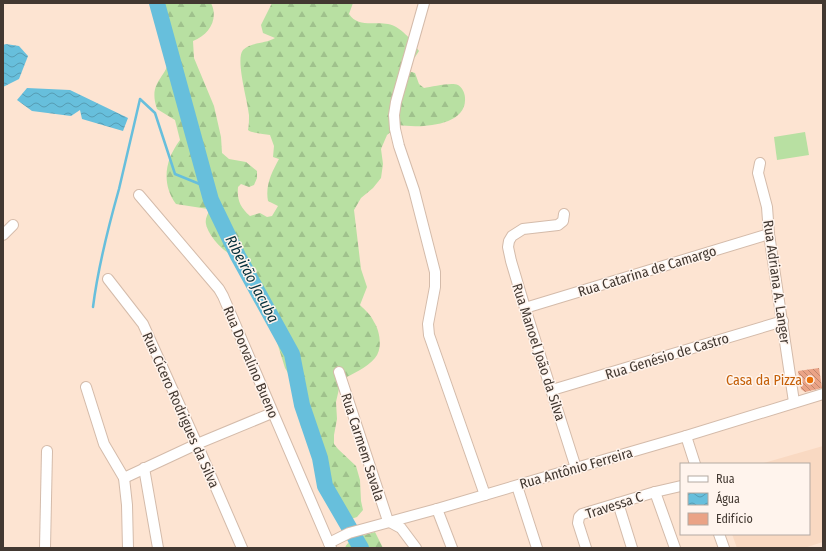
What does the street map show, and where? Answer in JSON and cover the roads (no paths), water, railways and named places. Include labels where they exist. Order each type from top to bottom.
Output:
[{"type":"street","points":[[424,3],[396,102],[394,115],[395,129],[398,146],[414,190],[435,272],[435,287],[428,324],[429,334],[485,495]]},
{"type":"street","name":"Rua Adriana A. Langer","points":[[760,163],[758,173],[767,207],[769,234],[794,402]]},
{"type":"street","name":"Rua Dorvalino Bueno","points":[[140,195],[219,289],[330,545]]},
{"type":"street","name":"Rua Manoel João da Silva","points":[[564,214],[563,221],[558,225],[523,229],[512,236],[508,246],[511,262],[525,308],[576,468]]},
{"type":"street","points":[[3,235],[12,224]]},
{"type":"street","name":"Rua Catarina de Camargo","points":[[525,308],[769,234]]},
{"type":"street","name":"Rua Cícero Rodrigues da Silva","points":[[108,279],[143,324],[242,548]]},
{"type":"street","name":"Rua Genésio de Castro","points":[[552,390],[783,321]]},
{"type":"street","name":"Rua Carmem Savala","points":[[339,372],[388,521]]},
{"type":"street","points":[[86,387],[104,444],[124,478],[127,505],[128,548]]},
{"type":"street","name":"Rua Antônio Ferreira","points":[[330,545],[349,533],[388,521],[437,509],[517,486],[823,394]]},
{"type":"street","points":[[124,478],[197,444],[272,413]]},
{"type":"street","points":[[686,436],[696,463]]},
{"type":"street","points":[[45,548],[47,451]]},
{"type":"street","points":[[144,468],[158,548]]},
{"type":"street","points":[[517,486],[537,548]]},
{"type":"street","name":"Travessa C","points":[[586,548],[578,523],[579,517],[586,513],[618,503],[680,486]]},
{"type":"street","points":[[655,492],[675,548]]},
{"type":"street","points":[[618,503],[632,548]]},
{"type":"street","points":[[437,509],[452,548]]},
{"type":"street","points":[[388,521],[401,528],[416,548]]},
{"type":"street","points":[[719,535],[724,548]]},
{"type":"water","points":[[3,45],[19,46],[28,56],[19,79],[3,87]]},
{"type":"water","points":[[27,88],[70,90],[128,118],[123,131],[82,119],[80,110],[71,116],[32,111],[17,100]]},
{"type":"waterway","name":"Ribeirão Jacuba","points":[[157,3],[211,200],[238,256],[292,354],[302,405],[320,458],[325,486],[361,548]]},
{"type":"waterway","points":[[93,307],[104,248],[140,99],[155,113],[175,174],[207,187]]},
{"type":"place","name":"Casa da Pizza","points":[[810,380]]}]
